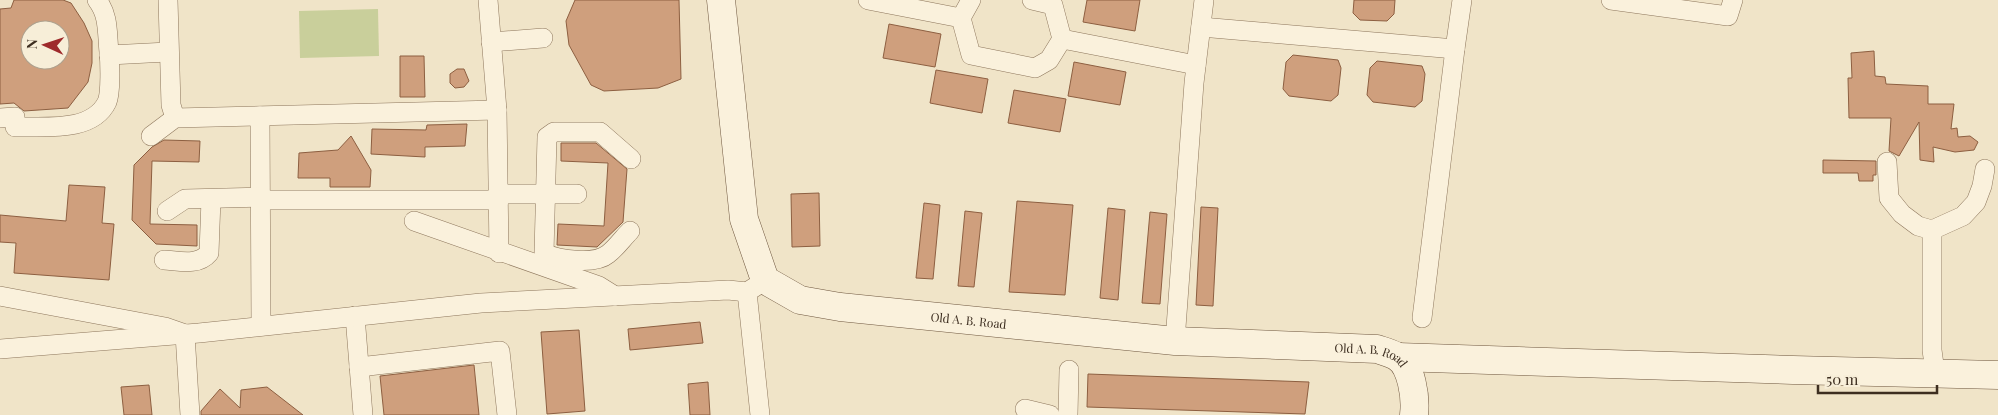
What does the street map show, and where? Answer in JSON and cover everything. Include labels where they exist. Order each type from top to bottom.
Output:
[{"type":"street","points":[[10,121],[71,125],[97,115],[108,100],[109,55],[105,10],[97,0]]},
{"type":"street","points":[[168,0],[171,106],[175,118]]},
{"type":"street","points":[[488,0],[497,110],[499,253]]},
{"type":"street","points":[[721,0],[744,219],[756,286],[760,415]]},
{"type":"street","points":[[868,0],[961,18]]},
{"type":"street","points":[[971,0],[961,18],[970,55],[1035,68],[1049,60],[1062,39],[1053,6],[1032,0]]},
{"type":"street","points":[[1175,341],[1196,65],[1204,0]]},
{"type":"street","points":[[1422,318],[1454,49],[1462,0]]},
{"type":"street","points":[[1611,0],[1728,16],[1732,0]]},
{"type":"street","points":[[1201,27],[1454,49]]},
{"type":"street","points":[[491,42],[543,38]]},
{"type":"street","points":[[1062,39],[1196,65]]},
{"type":"street","points":[[109,55],[168,52]]},
{"type":"street","points":[[151,136],[175,118],[497,110]]},
{"type":"street","points":[[260,116],[262,199],[261,326]]},
{"type":"street","points":[[630,231],[608,255],[596,260],[556,259],[544,253],[544,194],[547,137],[554,132],[600,132],[631,159]]},
{"type":"street","points":[[1887,162],[1889,198],[1902,214],[1918,226],[1932,230],[1962,216],[1976,202],[1982,186],[1985,169]]},
{"type":"street","points":[[167,211],[185,199],[499,197],[577,194]]},
{"type":"street","points":[[164,260],[194,262],[204,260],[210,253],[212,199]]},
{"type":"street","points":[[414,221],[499,253],[598,286],[616,296]]},
{"type":"street","points":[[1932,230],[1932,350],[1935,372]]},
{"type":"street","points":[[0,349],[185,334],[481,303],[728,290],[756,286]]},
{"type":"street","name":"Old A. B. Road","points":[[756,286],[800,300],[840,307],[1175,341],[1377,349],[1398,356],[1412,379],[1416,401],[1414,415]]},
{"type":"street","points":[[0,296],[164,327],[185,334]]},
{"type":"street","points":[[355,316],[363,415]]},
{"type":"street","points":[[185,334],[190,415]]},
{"type":"street","points":[[359,367],[500,351],[507,415]]},
{"type":"street","points":[[1398,356],[1793,370],[1998,374]]},
{"type":"street","points":[[1068,415],[1069,370]]},
{"type":"street","points":[[1025,410],[1050,415]]},
{"type":"green space","points":[[378,9],[379,56],[300,58],[299,11]]},
{"type":"building","points":[[14,0],[63,0],[71,3],[84,23],[92,41],[92,63],[88,82],[68,108],[24,111],[14,103],[0,104],[0,9],[11,8]]},
{"type":"building","points":[[575,0],[679,0],[681,79],[658,88],[604,91],[591,85],[569,45],[566,21]]},
{"type":"building","points":[[1087,0],[1140,0],[1135,31],[1083,22]]},
{"type":"building","points":[[1354,0],[1395,0],[1394,14],[1387,21],[1360,20],[1353,13]]},
{"type":"building","points":[[889,24],[941,34],[935,67],[883,58]]},
{"type":"building","points":[[1874,51],[1875,76],[1885,77],[1886,84],[1928,86],[1928,104],[1954,104],[1951,129],[1957,128],[1958,137],[1970,136],[1978,142],[1974,150],[1955,152],[1933,147],[1934,162],[1920,160],[1919,122],[1899,156],[1889,151],[1891,118],[1849,118],[1848,78],[1852,78],[1851,53]]},
{"type":"building","points":[[1293,55],[1338,60],[1341,68],[1338,95],[1331,101],[1289,96],[1283,89],[1286,62]]},
{"type":"building","points":[[400,56],[424,56],[425,97],[400,97]]},
{"type":"building","points":[[1377,61],[1422,66],[1425,74],[1422,101],[1415,107],[1373,102],[1367,95],[1370,68]]},
{"type":"building","points":[[1074,62],[1126,72],[1120,105],[1068,96]]},
{"type":"building","points":[[457,69],[464,69],[469,81],[464,87],[455,88],[450,83],[450,74]]},
{"type":"building","points":[[936,70],[988,79],[982,113],[930,103]]},
{"type":"building","points":[[1014,90],[1066,99],[1060,132],[1008,123]]},
{"type":"building","points":[[467,124],[465,146],[425,147],[425,157],[371,154],[372,129],[426,130],[427,125]]},
{"type":"building","points":[[351,136],[371,170],[370,187],[330,187],[330,178],[298,178],[299,153],[338,150]]},
{"type":"building","points":[[164,140],[200,141],[199,162],[152,161],[150,224],[197,225],[197,246],[156,244],[132,220],[134,165],[152,147]]},
{"type":"building","points":[[561,143],[596,143],[627,169],[623,222],[597,247],[557,245],[558,224],[604,226],[608,163],[561,161]]},
{"type":"building","points":[[1823,160],[1876,161],[1876,175],[1873,175],[1873,181],[1859,181],[1858,173],[1823,173]]},
{"type":"building","points":[[69,185],[105,187],[102,223],[114,224],[109,280],[14,273],[16,243],[0,242],[0,215],[66,221]]},
{"type":"building","points":[[819,193],[820,246],[792,247],[791,194]]},
{"type":"building","points":[[1017,201],[1073,205],[1065,295],[1009,292]]},
{"type":"building","points":[[924,203],[940,205],[933,279],[916,278]]},
{"type":"building","points":[[1201,207],[1218,208],[1213,306],[1196,305]]},
{"type":"building","points":[[1108,208],[1125,210],[1118,300],[1100,298]]},
{"type":"building","points":[[965,211],[982,213],[974,287],[958,286]]},
{"type":"building","points":[[1150,212],[1167,214],[1160,304],[1142,303]]},
{"type":"building","points":[[700,322],[703,343],[630,350],[628,329]]},
{"type":"building","points":[[579,330],[585,411],[547,414],[541,332]]},
{"type":"building","points":[[474,365],[479,415],[384,415],[380,376]]},
{"type":"building","points":[[1088,374],[1309,382],[1305,414],[1087,407]]},
{"type":"building","points":[[708,382],[710,415],[690,415],[688,384]]},
{"type":"building","points":[[149,385],[152,415],[124,415],[121,387]]},
{"type":"building","points":[[267,387],[303,415],[201,415],[201,411],[220,389],[240,408],[241,390]]}]
